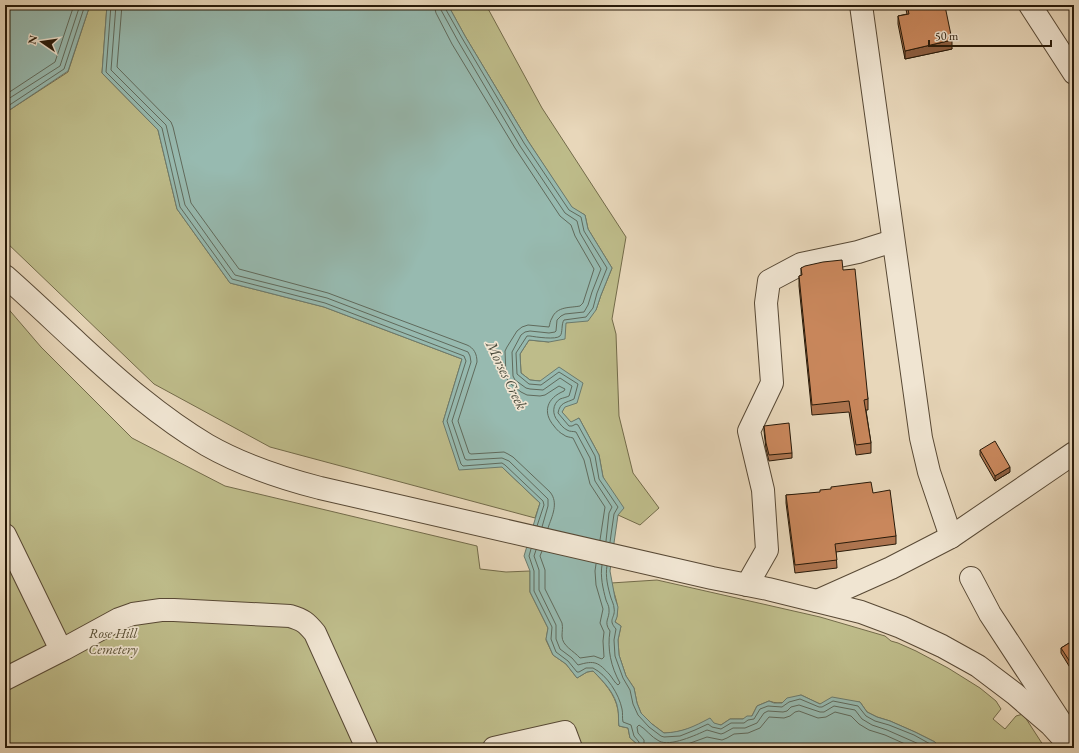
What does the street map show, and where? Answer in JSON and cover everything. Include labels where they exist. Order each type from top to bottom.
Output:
[{"type":"lane","points":[[861,5],[921,438],[929,472],[951,537]]},
{"type":"lane","points":[[1030,5],[1074,73]]},
{"type":"lane","points":[[747,585],[767,550],[762,490],[749,431],[772,383],[766,304],[769,281],[802,264],[858,252],[893,241]]},
{"type":"lane","points":[[5,276],[109,372],[141,399],[172,422],[208,445],[244,463],[281,478],[320,488],[861,612],[942,646],[978,666],[1015,694],[1051,725],[1072,748]]},
{"type":"lane","points":[[817,601],[891,568],[951,537],[1074,453]]},
{"type":"lane","points":[[5,535],[61,650]]},
{"type":"lane","points":[[971,578],[990,614],[1074,743]]},
{"type":"lane","points":[[5,679],[119,619],[133,614],[174,610],[290,616],[308,623],[315,633],[366,748]]},
{"type":"lane","points":[[494,748],[568,740]]},
{"type":"green space","points":[[90,5],[107,5],[102,73],[158,130],[177,209],[230,283],[324,307],[462,359],[443,422],[502,467],[540,503],[535,518],[270,447],[154,384],[5,241],[5,110],[8,111],[68,72]]},
{"type":"green space","points":[[448,5],[486,5],[542,108],[626,237],[612,319],[616,334],[619,416],[633,473],[659,508],[640,525],[618,515],[609,488],[603,477],[599,455],[579,418],[571,423],[562,412],[564,407],[540,381],[530,380],[521,373],[520,354],[529,340],[549,342],[566,323],[596,310],[612,268],[588,229],[585,215],[572,208],[528,141]]},
{"type":"green space","name":"Rose Hill Cemetery","points":[[5,305],[41,347],[132,438],[225,486],[477,546],[480,569],[506,572],[530,571],[530,592],[548,628],[546,640],[553,655],[566,664],[577,678],[587,672],[593,671],[601,679],[617,704],[619,726],[628,728],[630,738],[636,743],[635,748],[5,748]]},
{"type":"green space","points":[[657,580],[820,617],[885,636],[891,641],[916,651],[948,668],[980,688],[996,701],[1001,709],[993,719],[1005,729],[1016,716],[1023,714],[1045,748],[940,748],[935,742],[915,732],[867,712],[860,702],[820,704],[801,695],[782,703],[769,701],[757,706],[752,716],[743,719],[730,719],[721,725],[705,725],[676,732],[664,733],[641,713],[634,688],[626,676],[619,655],[618,640],[621,626],[615,622],[617,617],[617,607],[616,598],[611,583]]},
{"type":"water","points":[[5,5],[90,5],[68,71],[8,111],[5,110]]},
{"type":"water","name":"Morses Creek","points":[[107,5],[448,5],[528,141],[572,207],[585,215],[588,229],[612,268],[596,310],[588,321],[566,323],[565,339],[549,342],[529,340],[520,354],[521,373],[530,380],[540,381],[559,367],[583,383],[577,403],[565,407],[562,412],[571,422],[579,418],[599,455],[603,477],[624,508],[618,515],[610,571],[618,607],[615,622],[621,626],[618,640],[619,655],[626,676],[634,688],[641,713],[664,733],[677,732],[710,718],[714,723],[721,725],[730,719],[743,719],[747,716],[752,716],[757,706],[769,701],[774,703],[782,703],[787,698],[801,695],[820,704],[832,697],[860,702],[867,712],[915,732],[935,742],[940,748],[635,748],[636,743],[630,738],[628,728],[619,726],[617,704],[605,684],[593,671],[587,672],[577,678],[566,664],[553,655],[546,639],[548,628],[530,592],[530,571],[524,556],[540,503],[502,467],[459,470],[443,422],[462,359],[324,307],[230,283],[177,209],[158,130],[102,73]]},
{"type":"building","points":[[907,5],[945,6],[952,40],[905,51],[898,16],[909,14]]},
{"type":"building","points":[[842,260],[843,270],[855,269],[868,399],[864,400],[871,443],[856,445],[849,401],[812,405],[799,276],[802,275],[801,268],[805,266]]},
{"type":"building","points":[[789,423],[792,453],[769,455],[764,426]]},
{"type":"building","points":[[995,441],[1010,467],[995,476],[980,450]]},
{"type":"building","points":[[871,482],[873,493],[890,490],[896,536],[835,544],[837,560],[795,565],[786,495],[820,492],[820,490],[831,489],[831,487]]},
{"type":"building","points":[[1074,640],[1074,668],[1061,648]]}]
